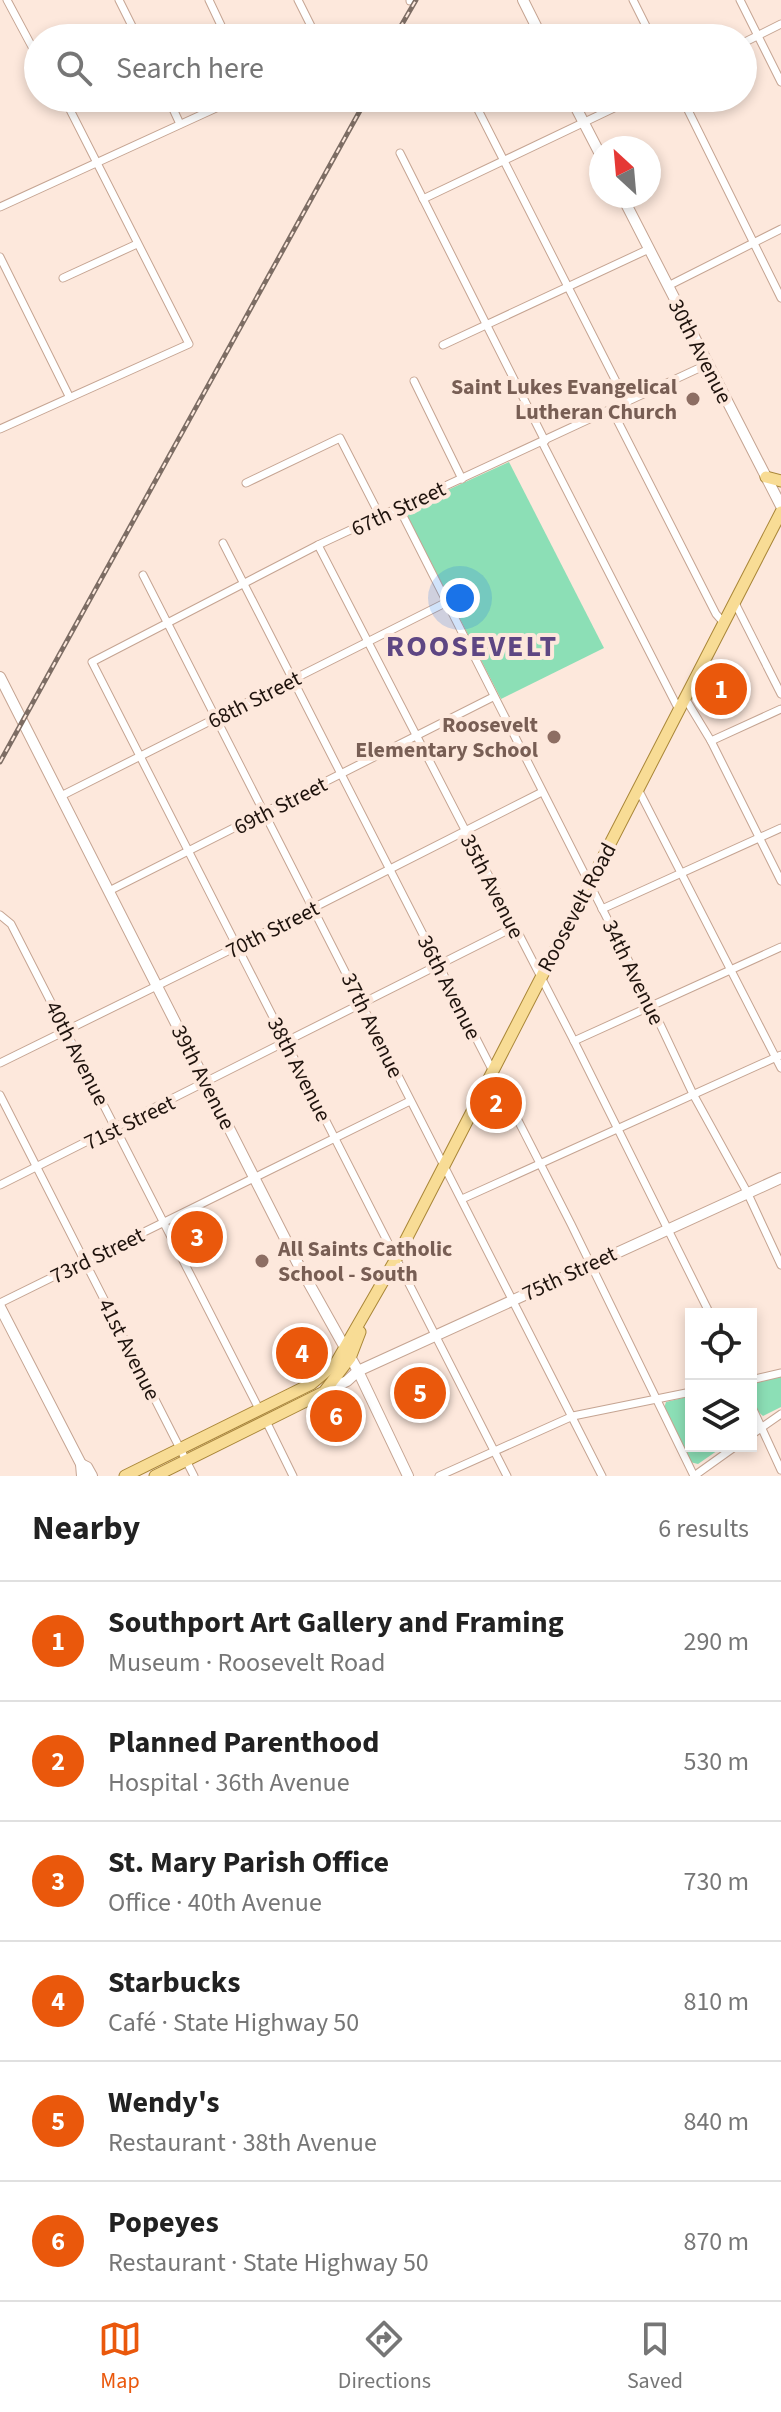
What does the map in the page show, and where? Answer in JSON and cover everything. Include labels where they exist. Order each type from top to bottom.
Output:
[{"type":"main road","points":[[766,477],[781,481]]},
{"type":"main road","name":"Roosevelt Road","points":[[347,1354],[781,512]]},
{"type":"main road","points":[[767,539],[781,529]]},
{"type":"main road","points":[[125,1476],[266,1421],[324,1392],[341,1370],[347,1354]]},
{"type":"main road","points":[[155,1476],[183,1454],[323,1376],[347,1354]]},
{"type":"street","points":[[7,0],[24,32]]},
{"type":"street","points":[[119,0],[131,24]]},
{"type":"street","points":[[209,0],[220,24]]},
{"type":"street","points":[[298,0],[310,24]]},
{"type":"street","points":[[523,0],[535,24]]},
{"type":"street","points":[[633,0],[645,24]]},
{"type":"street","points":[[740,0],[752,24]]},
{"type":"street","points":[[781,24],[758,36],[781,82]]},
{"type":"street","points":[[0,429],[189,344],[71,112]]},
{"type":"street","points":[[174,112],[180,124]]},
{"type":"street","points":[[0,207],[207,112]]},
{"type":"street","points":[[479,112],[627,403]]},
{"type":"street","points":[[578,112],[590,136]]},
{"type":"street","points":[[423,199],[605,112]]},
{"type":"street","points":[[689,112],[781,298]]},
{"type":"street","points":[[400,153],[679,710]]},
{"type":"street","name":"30th Avenue","points":[[628,208],[781,506]]},
{"type":"street","points":[[668,286],[781,229]]},
{"type":"street","points":[[63,278],[137,244]]},
{"type":"street","points":[[443,345],[649,249]]},
{"type":"street","points":[[0,257],[69,396]]},
{"type":"street","name":"67th Street","points":[[92,662],[318,545],[708,364]]},
{"type":"street","points":[[414,381],[462,479]]},
{"type":"street","points":[[612,410],[716,614],[723,622]]},
{"type":"street","points":[[246,483],[340,438],[380,516]]},
{"type":"street","name":"34th Avenue","points":[[399,508],[589,881],[693,1094],[747,1192],[781,1265]]},
{"type":"street","name":"36th Avenue","points":[[223,543],[590,1263],[694,1476]]},
{"type":"street","name":"35th Avenue","points":[[318,545],[574,1041],[707,1308]]},
{"type":"street","name":"37th Avenue","points":[[143,575],[602,1476]]},
{"type":"street","points":[[734,601],[781,694]]},
{"type":"street","name":"68th Street","points":[[61,796],[447,602]]},
{"type":"street","name":"38th Avenue","points":[[92,662],[507,1476]]},
{"type":"street","name":"39th Avenue","points":[[0,677],[3,690],[61,796],[255,1177],[358,1371],[408,1476]]},
{"type":"street","name":"69th Street","points":[[109,891],[493,697]]},
{"type":"street","points":[[685,698],[711,741],[781,881]]},
{"type":"street","points":[[711,741],[781,709]]},
{"type":"street","points":[[638,789],[778,1056],[781,1068]]},
{"type":"street","name":"70th Street","points":[[0,1063],[542,792]]},
{"type":"street","points":[[602,909],[781,828]]},
{"type":"street","name":"40th Avenue","points":[[0,915],[11,924],[67,1030],[259,1409]]},
{"type":"street","name":"71st Street","points":[[0,1185],[514,927]]},
{"type":"street","points":[[574,1041],[781,947]]},
{"type":"street","points":[[462,1199],[778,1056]]},
{"type":"street","name":"41st Avenue","points":[[0,1095],[194,1476]]},
{"type":"street","name":"73rd Street","points":[[0,1305],[410,1101]]},
{"type":"street","name":"75th Street","points":[[324,1392],[347,1381],[358,1371],[781,1178]]},
{"type":"street","points":[[0,1305],[81,1470],[87,1467],[92,1476]]},
{"type":"street","name":"75th Street","points":[[323,1376],[341,1370],[358,1371]]},
{"type":"street","points":[[757,1379],[781,1373]]},
{"type":"street","points":[[439,1476],[573,1416],[685,1393]]},
{"type":"street","points":[[757,1431],[781,1414]]},
{"type":"street","points":[[757,1419],[781,1470]]},
{"type":"street","points":[[266,1421],[293,1476]]},
{"type":"street","points":[[694,1476],[728,1452]]},
{"type":"green space","points":[[509,462],[604,648],[501,699],[404,510]]},
{"type":"green space","points":[[781,1376],[781,1407],[763,1416],[757,1410],[757,1382]]},
{"type":"green space","points":[[685,1397],[685,1452],[664,1408],[666,1402]]},
{"type":"green space","points":[[685,1452],[715,1452],[698,1464],[690,1462]]},
{"type":"railway","points":[[402,24],[416,0]]},
{"type":"railway","points":[[0,762],[359,112]]},
{"type":"place","name":"Saint Lukes Evangelical Lutheran Church","points":[[693,399]]},
{"type":"place","name":"Southport Art Gallery and Framing","points":[[721,689]]},
{"type":"place","name":"Roosevelt Elementary School","points":[[554,737]]},
{"type":"place","name":"Planned Parenthood","points":[[496,1103]]},
{"type":"place","name":"St. Mary Parish Office","points":[[197,1237]]},
{"type":"place","name":"All Saints Catholic School - South","points":[[262,1261]]},
{"type":"place","name":"Starbucks","points":[[302,1353]]},
{"type":"place","name":"Wendy's","points":[[420,1393]]},
{"type":"place","name":"Popeyes","points":[[336,1416]]},
{"type":"district","name":"ROOSEVELT","points":[[472,646]]}]
